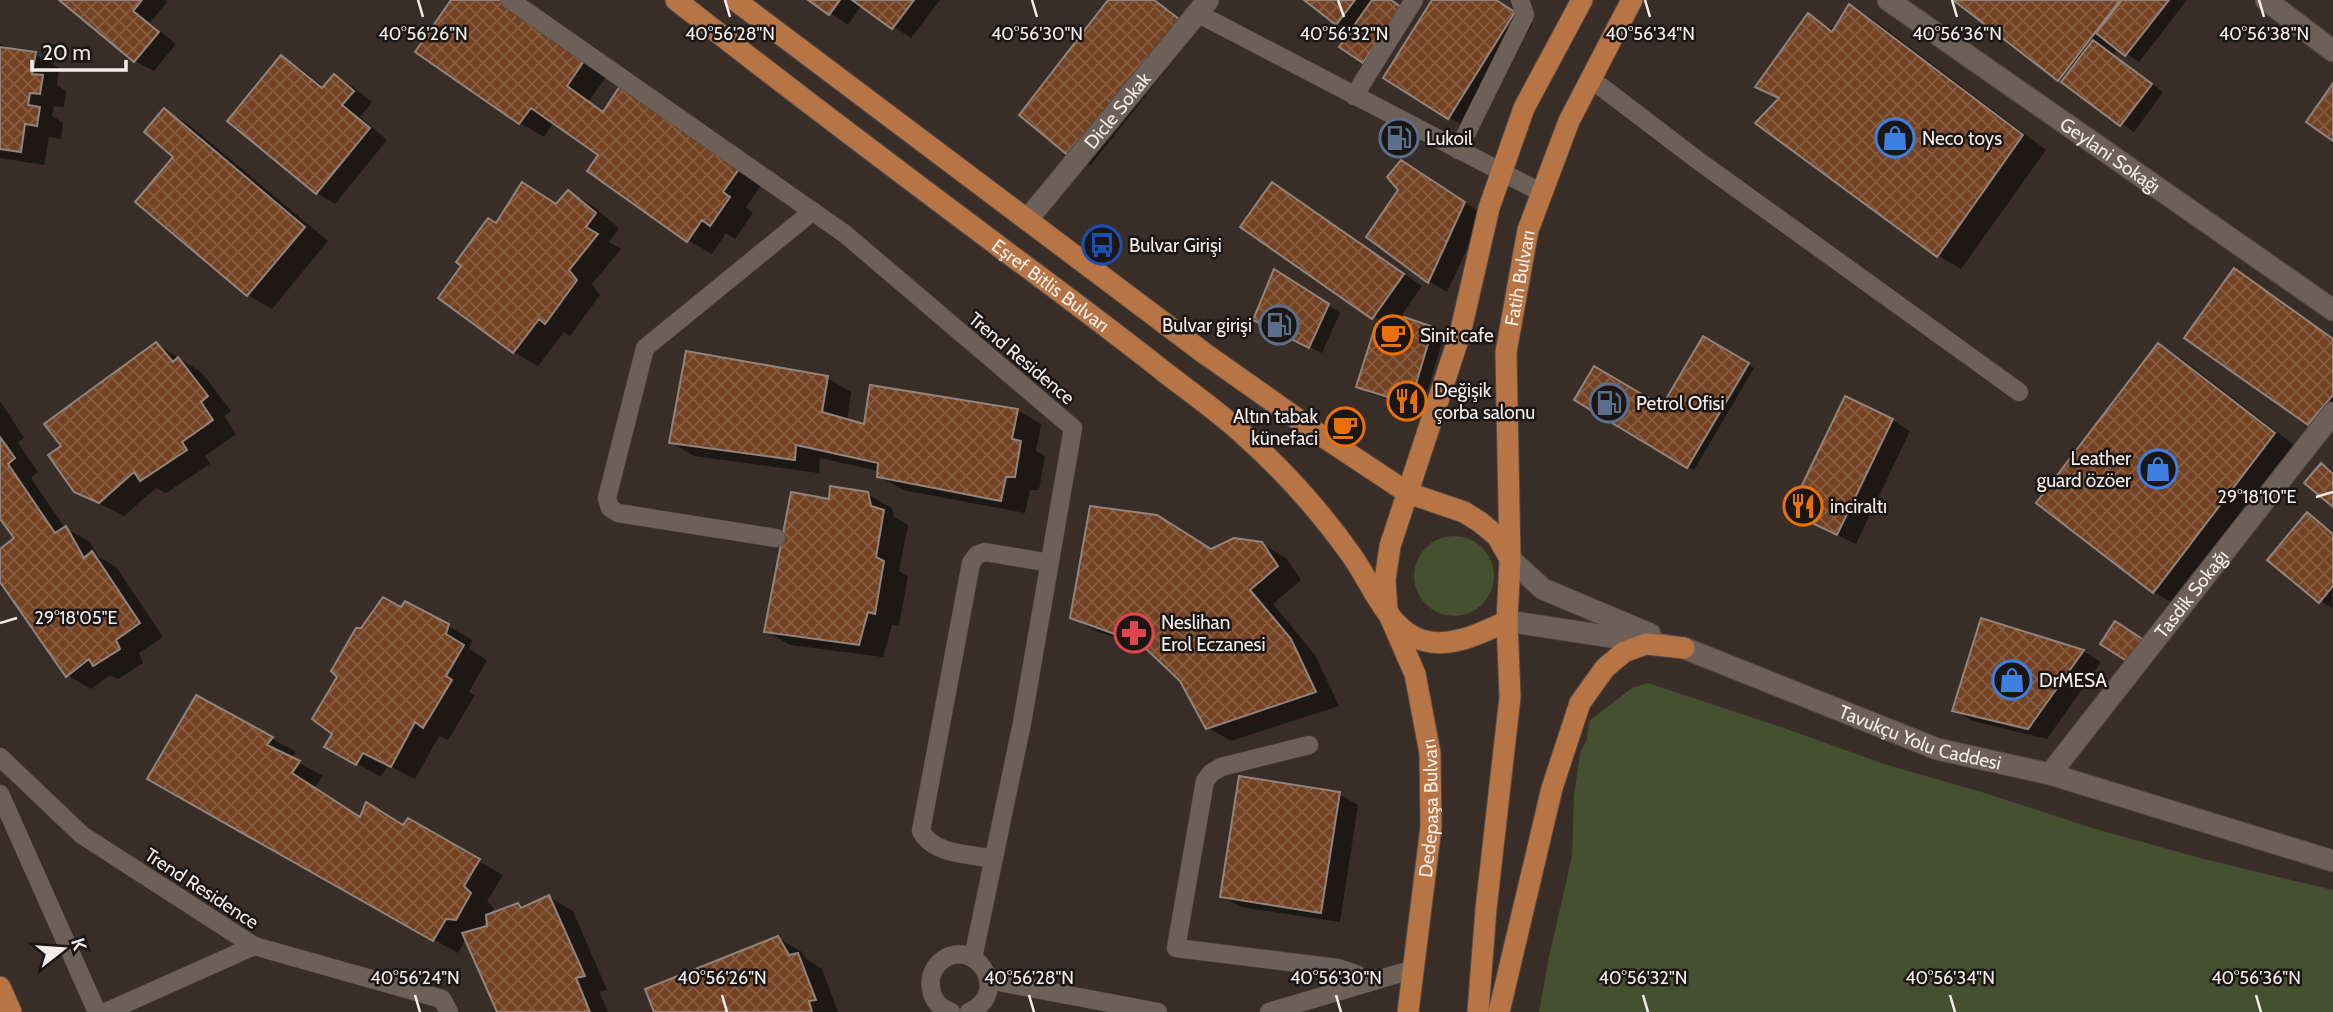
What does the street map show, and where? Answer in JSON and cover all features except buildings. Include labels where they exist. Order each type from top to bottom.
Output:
[{"type":"main road","name":"Eşref Bitlis Bulvarı","points":[[676,0],[830,120],[1109,328],[1243,434],[1283,472],[1320,514],[1352,555],[1387,610]]},
{"type":"main road","name":"Eşref Bitlis Bulvarı","points":[[735,0],[1215,361],[1408,493]]},
{"type":"main road","points":[[1478,1012],[1486,909],[1510,698],[1507,621],[1483,633],[1448,642],[1431,642],[1414,636],[1399,625],[1387,610],[1385,580],[1390,546],[1460,334],[1489,208],[1524,108],[1582,0]]},
{"type":"main road","name":"Fatih Bulvarı","points":[[1507,621],[1510,559],[1506,352],[1528,230],[1569,121],[1632,0]]},
{"type":"main road","points":[[1408,493],[1464,512],[1480,522],[1497,536],[1510,559]]},
{"type":"main road","name":"Dedepaşa Bulvarı","points":[[1387,610],[1415,674],[1430,753],[1432,827],[1408,1012]]},
{"type":"main road","points":[[1499,1012],[1552,788],[1580,703],[1605,668],[1624,652],[1646,644],[1684,648]]},
{"type":"main road","points":[[0,987],[11,1012]]},
{"type":"street","name":"Geylani Sokağı","points":[[1888,0],[2333,310]]},
{"type":"street","points":[[2266,0],[2333,51]]},
{"type":"street","name":"Dicle Sokak","points":[[1027,220],[1202,7]]},
{"type":"street","name":"Tasdik Sokağı","points":[[2050,775],[2333,413]]},
{"type":"street","points":[[1510,559],[1543,589],[1684,648]]},
{"type":"street","name":"Tavukçu Yolu Caddesi","points":[[1507,621],[1684,648],[1937,749],[2050,775],[2333,861]]},
{"type":"lane","name":"Trend Residence","points":[[510,0],[845,234],[1073,428],[1022,723],[973,958]]},
{"type":"lane","points":[[1354,96],[1414,0]]},
{"type":"lane","points":[[1458,150],[1525,15],[1520,0]]},
{"type":"lane","points":[[1202,7],[1354,96],[1542,192]]},
{"type":"lane","points":[[1591,79],[1696,159],[2019,392]]},
{"type":"lane","points":[[776,538],[618,513],[610,508],[607,498],[645,348],[813,211]]},
{"type":"lane","points":[[994,859],[934,847],[926,841],[921,831],[971,563],[977,555],[985,552],[1050,563]]},
{"type":"lane","points":[[1309,745],[1221,767],[1205,781],[1176,948],[1338,968],[1356,974],[1368,983]]},
{"type":"lane","name":"Trend Residence","points":[[0,757],[82,835],[254,946],[442,999],[449,1012]]},
{"type":"lane","points":[[0,794],[97,1012]]},
{"type":"lane","points":[[106,1012],[254,946]]},
{"type":"lane","points":[[941,1010],[930,983],[937,965],[954,955],[973,958],[982,966],[989,981],[985,999],[969,1012]]},
{"type":"lane","points":[[1269,1012],[1414,969]]},
{"type":"lane","points":[[989,981],[1154,1011]]},
{"type":"green space","points":[[1446,536],[1462,536],[1483,547],[1494,568],[1494,584],[1483,605],[1462,616],[1446,616],[1432,610],[1420,598],[1414,584],[1414,568],[1420,554],[1432,542]]},
{"type":"green space","points":[[1648,683],[1884,764],[2092,828],[2204,859],[2333,890],[2333,1012],[1539,1012],[1572,856],[1574,796],[1580,753],[1587,739],[1589,721],[1632,688]]},
{"type":"place","name":"Lukoil","points":[[1399,138]]},
{"type":"place","name":"Neco toys","points":[[1895,138]]},
{"type":"place","name":"Bulvar Girişi","points":[[1102,245]]},
{"type":"place","name":"Bulvar girişi","points":[[1279,325]]},
{"type":"place","name":"Sinit cafe","points":[[1393,335]]},
{"type":"place","name":"Değişik çorba salonu","points":[[1407,401]]},
{"type":"place","name":"Petrol Ofisi","points":[[1609,403]]},
{"type":"place","name":"Altın tabak künefaci","points":[[1345,427]]},
{"type":"place","name":"Leather guard özöer","points":[[2158,469]]},
{"type":"place","name":"inciraltı","points":[[1803,506]]},
{"type":"place","name":"Neslihan Erol Eczanesi","points":[[1134,633]]},
{"type":"place","name":"DrMESA","points":[[2012,680]]}]
